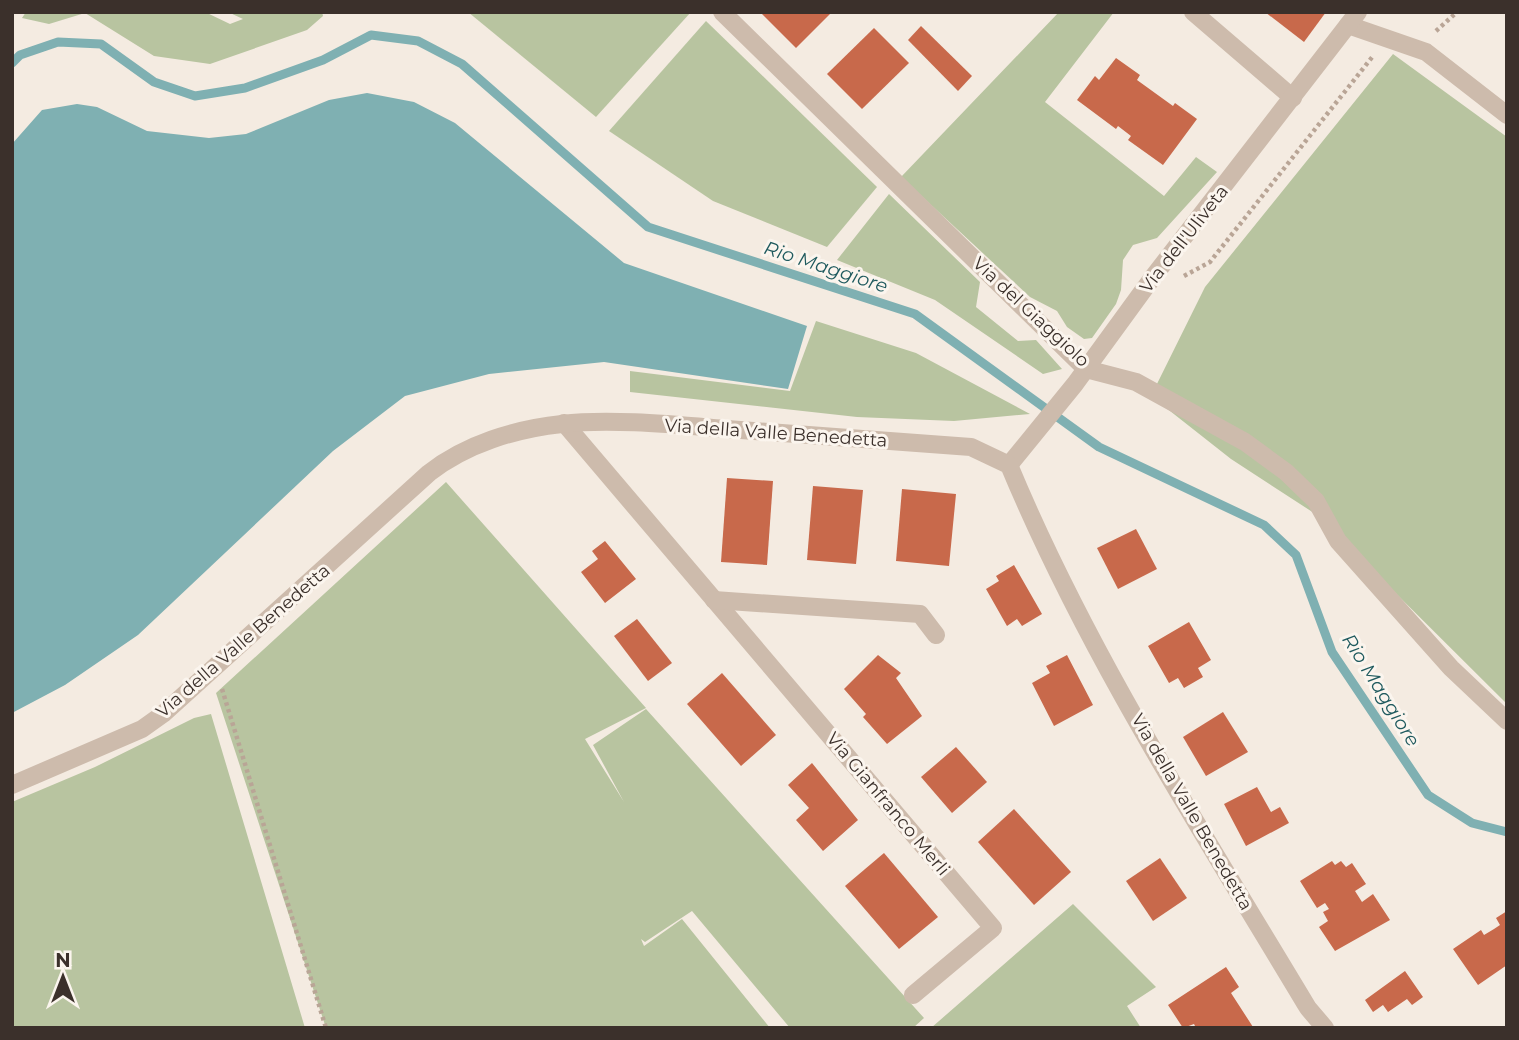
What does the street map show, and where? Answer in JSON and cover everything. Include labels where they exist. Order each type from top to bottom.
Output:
[{"type":"street","name":"Via del Giaggiolo","points":[[723,12],[1086,369],[1136,382],[1245,442],[1286,472],[1316,501],[1338,541],[1451,668],[1507,721]]},
{"type":"street","points":[[1193,12],[1293,98]]},
{"type":"street","name":"Via dell'Uliveta","points":[[1009,465],[1072,388],[1153,277],[1353,19]]},
{"type":"street","points":[[1353,19],[1426,51],[1507,115]]},
{"type":"street","name":"Via della Valle Benedetta","points":[[12,785],[142,729],[216,668],[446,459],[504,436],[564,423],[675,425],[971,447],[1009,465],[1038,534],[1095,643],[1301,996],[1325,1028]]},
{"type":"street","name":"Via Gianfranco Merli","points":[[564,423],[993,928],[913,995]]},
{"type":"street","points":[[714,600],[920,614],[936,635]]},
{"type":"path","points":[[1153,277],[1178,280],[1210,262],[1377,51],[1440,29],[1457,12]]},
{"type":"path","points":[[216,668],[326,1028]]},
{"type":"green space","points":[[26,12],[205,12],[230,24],[243,19],[228,12],[322,12],[323,16],[307,30],[210,64],[154,56],[85,13],[49,24],[22,18]]},
{"type":"green space","points":[[468,12],[691,12],[596,117]]},
{"type":"green space","points":[[1059,12],[1114,12],[1045,102],[1164,196],[1196,157],[1217,172],[1157,238],[1133,245],[1123,260],[1121,290],[1116,304],[1092,338],[1084,339],[1067,327],[1057,311],[1030,297],[901,177]]},
{"type":"green space","points":[[706,21],[877,187],[827,247],[713,201],[609,131]]},
{"type":"green space","points":[[1393,54],[1507,137],[1507,704],[1317,515],[1231,459],[1151,396],[1205,287]]},
{"type":"green space","points":[[889,194],[980,282],[976,307],[1018,341],[1036,340],[1062,369],[1043,374],[935,300],[837,260]]},
{"type":"green space","points":[[816,321],[916,353],[1030,414],[954,421],[857,417],[630,392],[630,371],[790,391]]},
{"type":"green space","points":[[446,482],[646,708],[585,739],[624,802],[593,745],[646,709],[924,1018],[913,1028],[790,1028],[692,911],[645,942],[641,939],[644,946],[682,919],[770,1028],[326,1028],[216,693]]},
{"type":"green space","points":[[211,714],[305,1028],[12,1028],[12,802],[95,767],[194,718]]},
{"type":"green space","points":[[1073,904],[1156,987],[1127,1006],[1141,1028],[931,1028]]},
{"type":"water","points":[[367,93],[414,102],[455,123],[624,263],[807,326],[788,389],[604,362],[489,374],[405,396],[333,451],[138,635],[65,685],[12,713],[12,144],[42,110],[77,104],[97,107],[147,131],[209,138],[246,134],[329,100]]},
{"type":"building","points":[[760,12],[832,12],[796,48]]},
{"type":"building","points":[[1265,12],[1326,12],[1304,42]]},
{"type":"building","points":[[921,26],[972,76],[958,91],[908,40]]},
{"type":"building","points":[[874,28],[909,63],[862,109],[827,74]]},
{"type":"building","points":[[1116,58],[1140,75],[1137,80],[1173,106],[1175,103],[1197,119],[1163,165],[1128,140],[1131,136],[1118,126],[1116,129],[1077,100],[1095,76],[1099,80]]},
{"type":"building","points":[[727,478],[773,481],[767,565],[721,562]]},
{"type":"building","points":[[813,486],[863,490],[856,564],[807,560]]},
{"type":"building","points":[[902,489],[956,494],[949,566],[896,561]]},
{"type":"building","points":[[1136,529],[1157,569],[1118,589],[1097,548]]},
{"type":"building","points":[[605,541],[636,579],[605,603],[581,572],[598,559],[592,551]]},
{"type":"building","points":[[1014,565],[1042,614],[1022,626],[1017,619],[1007,626],[986,589],[999,581],[996,576]]},
{"type":"building","points":[[637,619],[672,663],[648,681],[614,636]]},
{"type":"building","points":[[1189,622],[1211,660],[1198,668],[1203,677],[1184,688],[1178,678],[1169,683],[1148,646]]},
{"type":"building","points":[[878,655],[901,673],[896,678],[922,716],[887,744],[863,717],[866,714],[844,689]]},
{"type":"building","points":[[1067,655],[1093,705],[1054,726],[1032,683],[1050,673],[1046,666]]},
{"type":"building","points":[[722,673],[776,735],[741,766],[687,704]]},
{"type":"building","points":[[1223,712],[1248,752],[1206,776],[1183,737]]},
{"type":"building","points":[[956,747],[987,782],[952,813],[921,777]]},
{"type":"building","points":[[812,763],[858,820],[823,851],[796,820],[809,808],[788,785]]},
{"type":"building","points":[[1257,787],[1271,812],[1280,807],[1289,823],[1246,846],[1224,804]]},
{"type":"building","points":[[1014,809],[1071,872],[1034,905],[978,842]]},
{"type":"building","points":[[884,853],[938,917],[899,949],[845,886]]},
{"type":"building","points":[[1160,858],[1187,898],[1153,921],[1126,881]]},
{"type":"building","points":[[1332,861],[1335,865],[1341,861],[1346,867],[1352,863],[1366,884],[1355,891],[1362,902],[1373,894],[1390,920],[1335,951],[1319,927],[1328,921],[1323,912],[1329,909],[1325,903],[1317,908],[1300,881]]},
{"type":"building","points":[[1507,911],[1507,965],[1478,985],[1453,949],[1481,930],[1484,935],[1500,925],[1496,918]]},
{"type":"building","points":[[1226,967],[1239,987],[1231,993],[1253,1027],[1196,1028],[1194,1024],[1183,1028],[1168,1005]]},
{"type":"building","points":[[1405,971],[1423,997],[1412,1005],[1407,999],[1388,1012],[1383,1005],[1373,1012],[1365,1000]]},
{"type":"waterway","name":"Rio Maggiore","points":[[12,63],[20,55],[58,42],[101,44],[154,82],[195,96],[245,88],[323,60],[371,35],[418,41],[462,64],[648,227],[915,314],[1099,447],[1264,525],[1296,555],[1332,652],[1428,795],[1472,823],[1507,832]]}]
